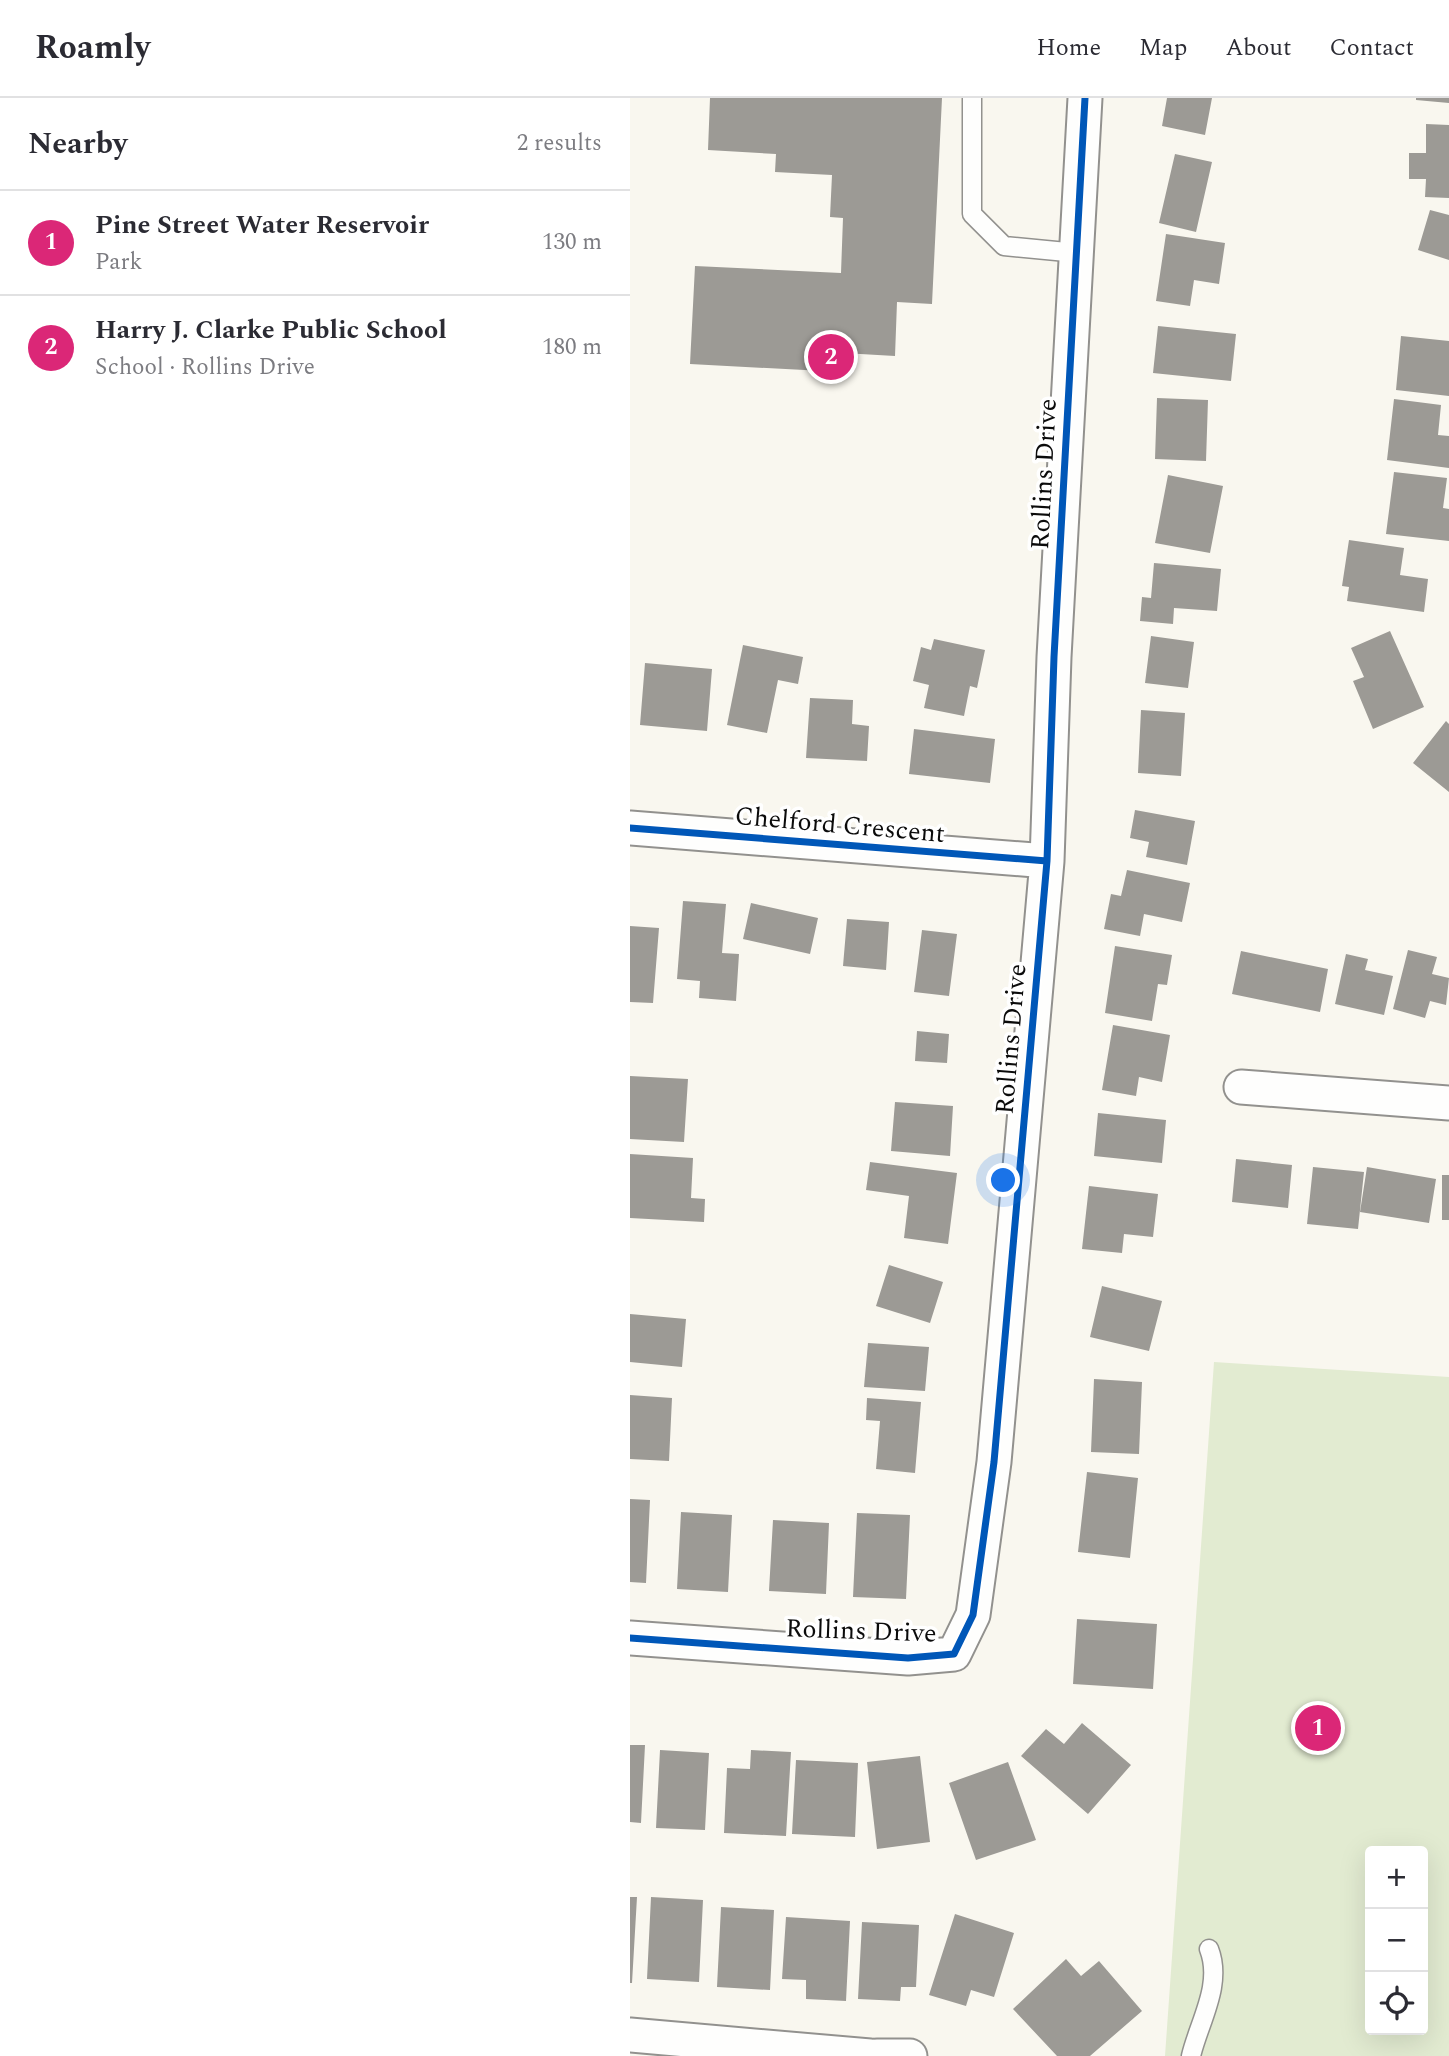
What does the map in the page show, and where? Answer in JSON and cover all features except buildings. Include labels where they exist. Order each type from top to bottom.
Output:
[{"type":"street","name":"Rollins Drive","points":[[630,1638],[908,1658],[954,1654],[973,1615],[994,1462],[1047,861],[1085,98]]},
{"type":"street","name":"Chelford Crescent","points":[[630,828],[1047,861]]},
{"type":"street","points":[[1241,1087],[1449,1103]]},
{"type":"street","points":[[630,2035],[870,2056]]},
{"type":"street","points":[[877,2056],[910,2056]]},
{"type":"lane","points":[[972,98],[972,214],[1004,246],[1077,253]]},
{"type":"lane","points":[[1191,2056],[1212,1989],[1212,1959],[1209,1949]]},
{"type":"green space","points":[[1214,1362],[1449,1377],[1449,2056],[1165,2056]]},
{"type":"cycle path","points":[[630,1638],[908,1658],[954,1654],[973,1615],[994,1462],[1047,861],[1054,657],[1085,98]]},
{"type":"cycle path","points":[[630,828],[1047,861]]},
{"type":"place","name":"Harry J. Clarke Public School","points":[[831,357]]},
{"type":"place","name":"Pine Street Water Reservoir","points":[[1318,1728]]}]
